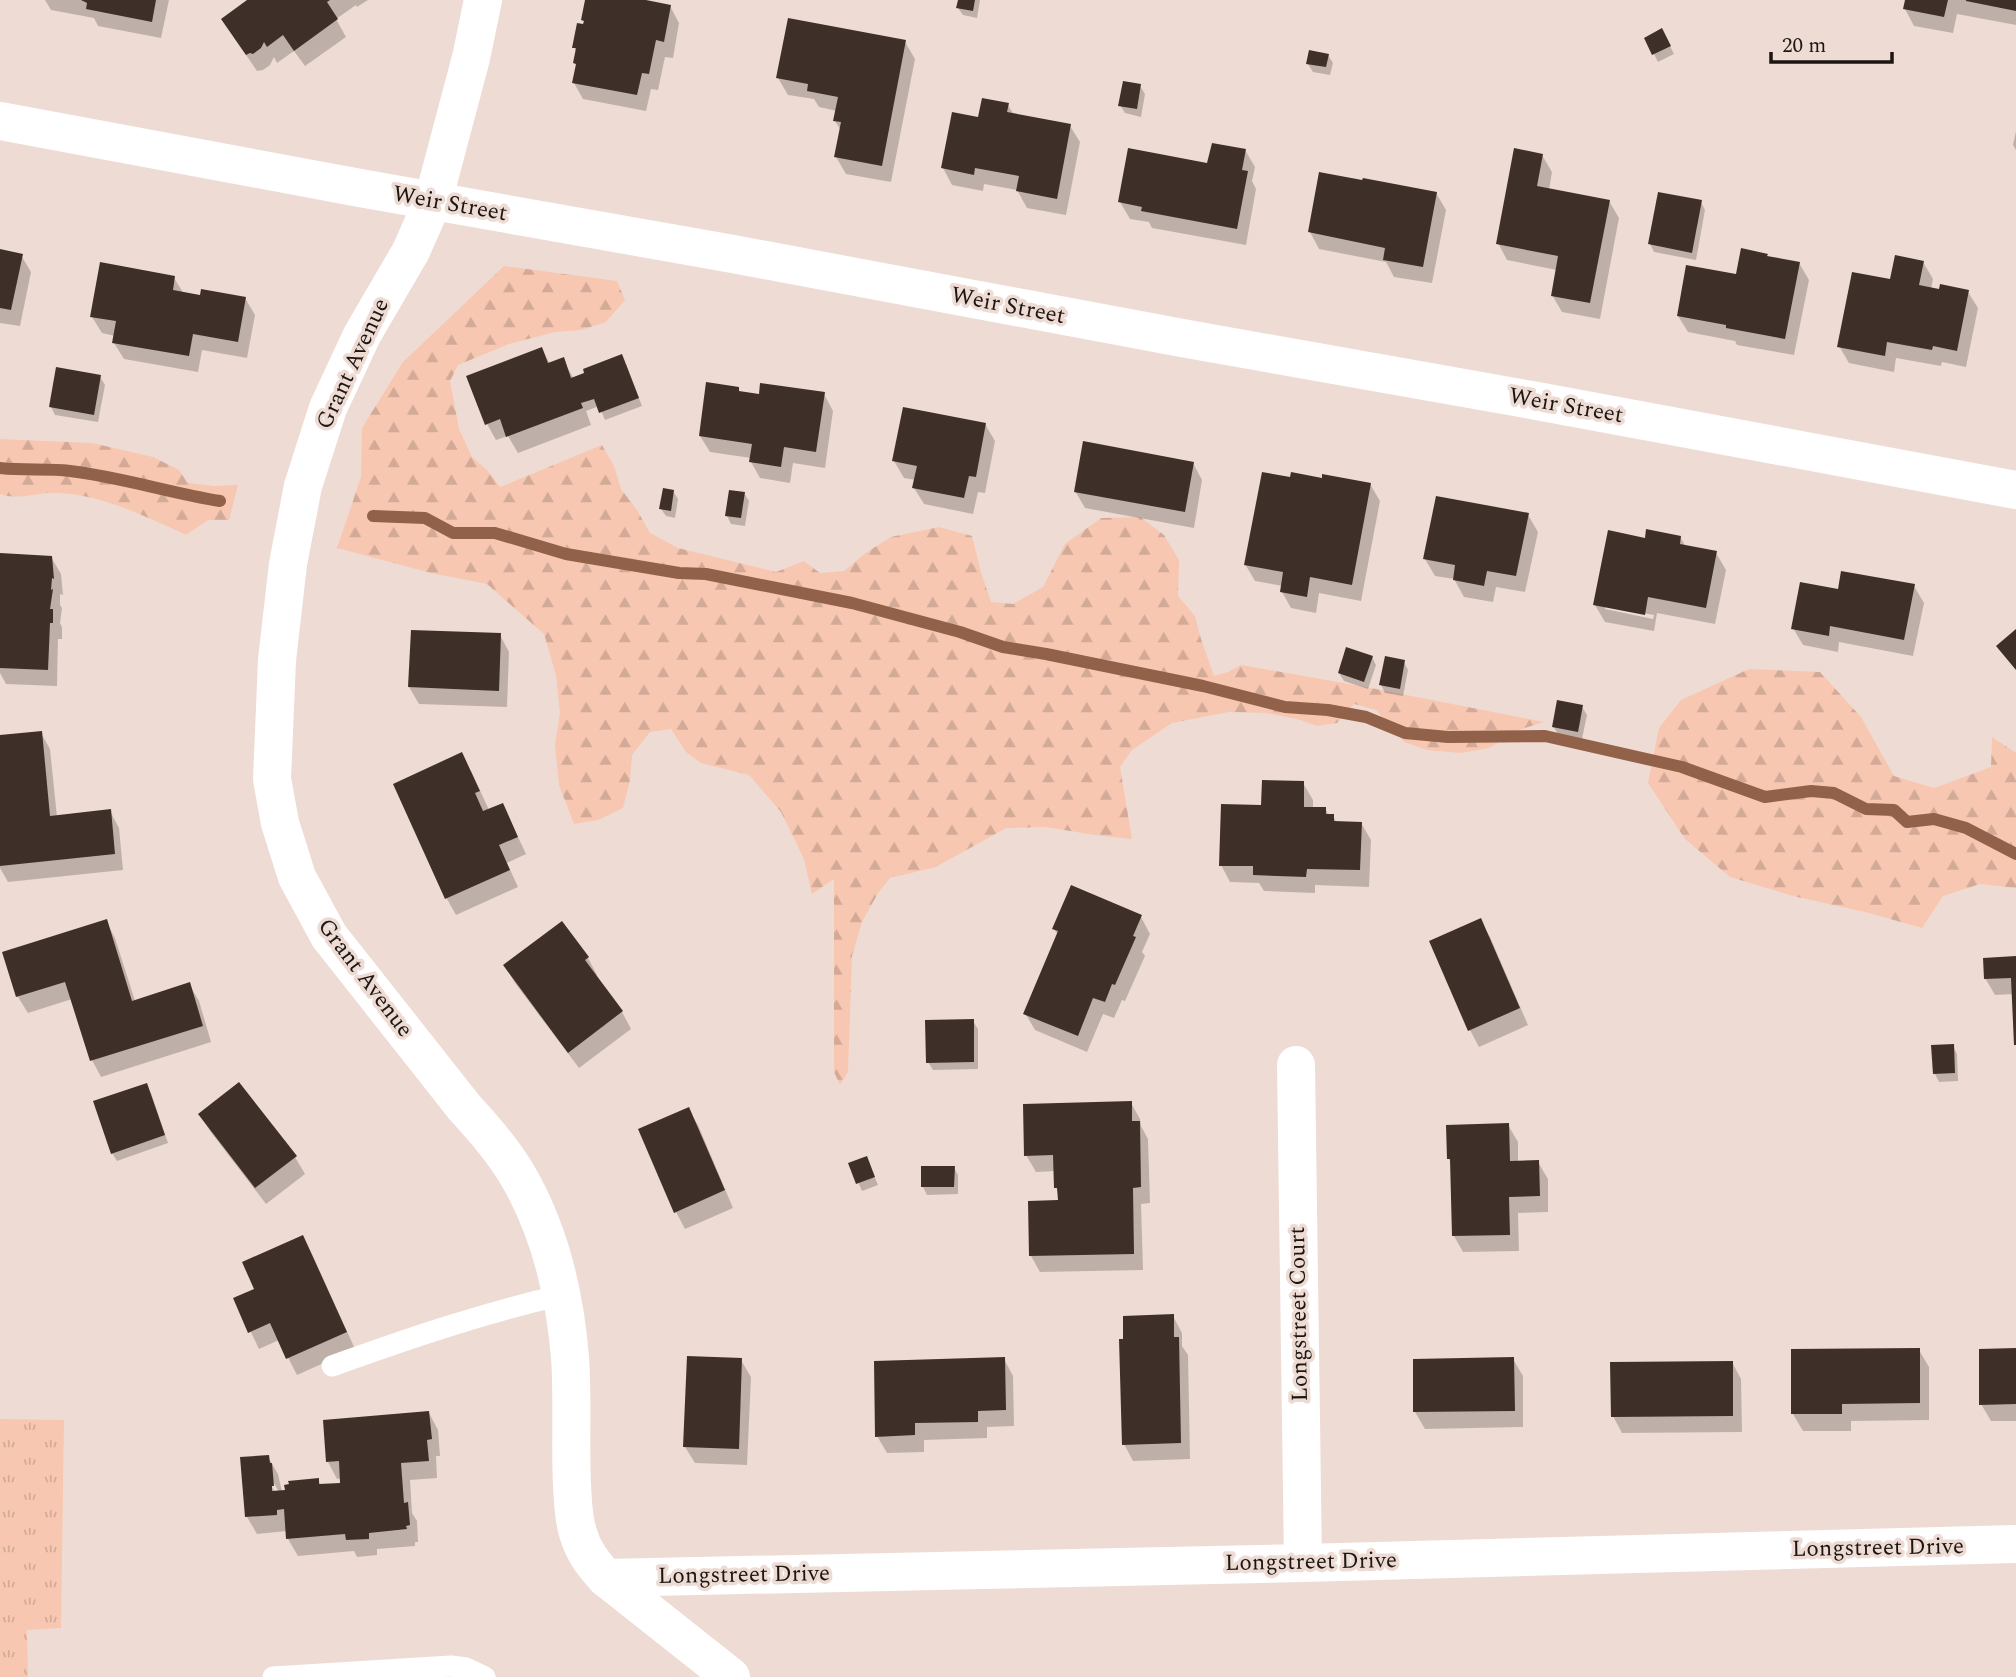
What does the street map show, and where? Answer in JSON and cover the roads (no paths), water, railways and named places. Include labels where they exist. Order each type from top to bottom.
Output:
[{"type":"street","name":"Grant Avenue","points":[[483,0],[471,58],[433,201],[411,251],[362,335],[327,408],[303,486],[288,564],[277,660],[272,779],[280,824],[297,877],[329,936],[464,1107],[488,1133],[522,1182],[546,1236],[562,1295],[570,1358],[574,1513],[585,1550],[606,1578],[731,1677]]},
{"type":"street","name":"Weir Street","points":[[0,121],[2016,490]]},
{"type":"street","name":"Longstreet Court","points":[[1296,1065],[1303,1563]]},
{"type":"street","name":"Longstreet Drive","points":[[606,1578],[2016,1544]]},
{"type":"lane","points":[[332,1366],[515,1306],[562,1295]]},
{"type":"lane","points":[[274,1677],[451,1666],[466,1668],[485,1677]]},
{"type":"waterway","points":[[0,468],[61,470],[89,474],[220,501]]},
{"type":"waterway","points":[[373,516],[425,518],[453,533],[495,533],[566,554],[679,573],[706,574],[852,603],[960,632],[1003,647],[1203,686],[1285,707],[1328,710],[1366,717],[1405,733],[1448,737],[1545,736],[1682,767],[1765,797],[1811,791],[1834,793],[1866,809],[1894,810],[1907,822],[1934,819],[1966,828],[2016,854]]}]
